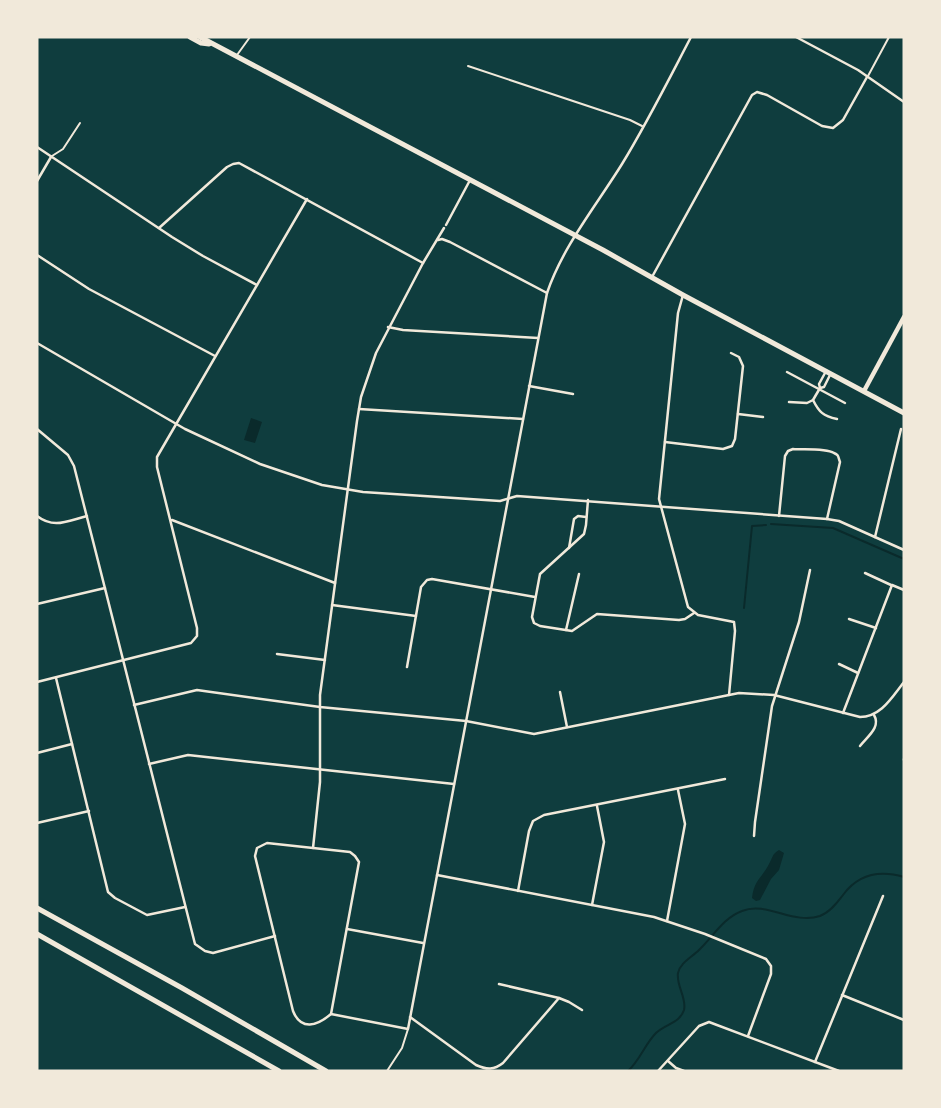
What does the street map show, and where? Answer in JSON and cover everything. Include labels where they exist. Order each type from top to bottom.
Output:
[{"type":"main road","points":[[190,37],[201,43],[216,45]]},
{"type":"main road","points":[[200,37],[904,413]]},
{"type":"main road","points":[[864,391],[904,317]]},
{"type":"main road","points":[[37,908],[326,1071]]},
{"type":"main road","points":[[37,934],[279,1071]]},
{"type":"street","points":[[331,1014],[408,1029],[547,293],[555,271],[575,235],[622,163],[691,37]]},
{"type":"street","points":[[796,37],[867,76],[904,102]]},
{"type":"street","points":[[652,277],[752,95],[757,92],[767,94],[822,126],[832,128],[843,120],[867,76]]},
{"type":"street","points":[[37,147],[159,229],[257,285]]},
{"type":"street","points":[[37,181],[51,157]]},
{"type":"street","points":[[159,229],[233,164],[243,165],[423,263]]},
{"type":"street","points":[[313,848],[321,770],[320,707],[359,409],[370,368],[388,327],[471,180]]},
{"type":"street","points":[[37,682],[191,643],[197,636],[156,463],[158,453],[307,200]]},
{"type":"street","points":[[438,240],[450,242],[547,293]]},
{"type":"street","points":[[37,255],[89,289],[215,356]]},
{"type":"street","points":[[683,295],[678,313],[659,499],[688,607],[694,613],[734,622],[729,695]]},
{"type":"street","points":[[388,327],[538,338]]},
{"type":"street","points":[[37,342],[176,423],[227,449],[322,485],[347,490],[500,501],[517,496],[827,519],[839,521],[904,550]]},
{"type":"street","points":[[665,442],[728,448],[732,446],[735,441],[743,366],[739,357],[731,353]]},
{"type":"street","points":[[787,372],[845,403]]},
{"type":"street","points":[[789,402],[807,403],[813,400],[820,388],[824,387],[829,372]]},
{"type":"street","points":[[529,386],[573,394]]},
{"type":"street","points":[[813,400],[819,412],[837,419]]},
{"type":"street","points":[[359,409],[523,419]]},
{"type":"street","points":[[738,414],[764,416]]},
{"type":"street","points":[[37,429],[72,461],[195,944],[210,953],[275,936]]},
{"type":"street","points":[[875,537],[901,429]]},
{"type":"street","points":[[779,516],[785,456],[793,449],[830,452],[839,457],[827,519]]},
{"type":"street","points":[[897,449],[902,452]]},
{"type":"street","points":[[588,500],[584,534],[540,574],[532,617],[534,623],[575,630],[597,614],[679,620],[694,613]]},
{"type":"street","points":[[37,516],[52,524],[87,516]]},
{"type":"street","points":[[569,548],[574,519],[578,516],[587,517]]},
{"type":"street","points":[[170,519],[335,583]]},
{"type":"street","points":[[754,836],[774,695],[799,622],[810,570]]},
{"type":"street","points":[[865,573],[904,590]]},
{"type":"street","points":[[566,630],[579,574]]},
{"type":"street","points":[[407,667],[421,587],[429,580],[536,597]]},
{"type":"street","points":[[843,713],[892,585]]},
{"type":"street","points":[[37,604],[105,588]]},
{"type":"street","points":[[332,605],[416,616]]},
{"type":"street","points":[[849,619],[876,628]]},
{"type":"street","points":[[277,654],[325,660]]},
{"type":"street","points":[[839,664],[859,673]]},
{"type":"street","points":[[55,677],[110,895],[147,915],[185,907]]},
{"type":"street","points":[[134,705],[197,690],[320,707],[466,721],[534,734],[739,694],[774,695],[860,717],[874,715],[880,711],[904,682]]},
{"type":"street","points":[[560,692],[567,727]]},
{"type":"street","points":[[860,746],[878,723],[874,715]]},
{"type":"street","points":[[37,753],[72,744]]},
{"type":"street","points":[[149,764],[188,755],[454,784]]},
{"type":"street","points":[[518,891],[529,831],[533,821],[544,815],[725,779]]},
{"type":"street","points":[[667,921],[685,824],[678,789]]},
{"type":"street","points":[[592,905],[604,842],[597,804]]},
{"type":"street","points":[[37,824],[89,811]]},
{"type":"street","points":[[267,843],[350,852],[357,858],[359,867],[347,929],[331,1014],[318,1023],[303,1024],[296,1018],[255,856],[260,845],[267,843]]},
{"type":"street","points":[[437,875],[667,921],[766,959],[771,966],[771,974],[748,1036]]},
{"type":"street","points":[[814,1062],[883,896]]},
{"type":"street","points":[[347,929],[424,943]]},
{"type":"street","points":[[499,984],[559,998],[582,1010]]},
{"type":"street","points":[[842,995],[904,1020]]},
{"type":"street","points":[[410,1017],[476,1065],[489,1069],[503,1063],[559,998]]},
{"type":"street","points":[[659,1071],[699,1026],[713,1023],[839,1071]]},
{"type":"street","points":[[668,1060],[684,1071]]},
{"type":"lane","points":[[236,56],[250,37]]},
{"type":"lane","points":[[867,76],[889,37]]},
{"type":"lane","points":[[468,66],[630,120],[643,127]]},
{"type":"lane","points":[[51,157],[63,149],[80,123]]},
{"type":"lane","points":[[387,1071],[402,1048],[408,1029]]},
{"type":"water","points":[[251,418],[262,422],[255,443],[244,440]]},
{"type":"water","points":[[779,850],[784,853],[779,870],[760,900],[756,901],[752,898],[755,887]]},
{"type":"waterway","points":[[771,524],[833,528],[904,559]]},
{"type":"waterway","points":[[744,608],[752,526],[766,525]]},
{"type":"waterway","points":[[628,1071],[656,1033],[676,1021],[682,1014],[685,1005],[678,978],[679,969],[729,918],[751,909],[800,918],[820,916],[830,910],[849,888],[863,878],[878,874],[904,877]]}]
